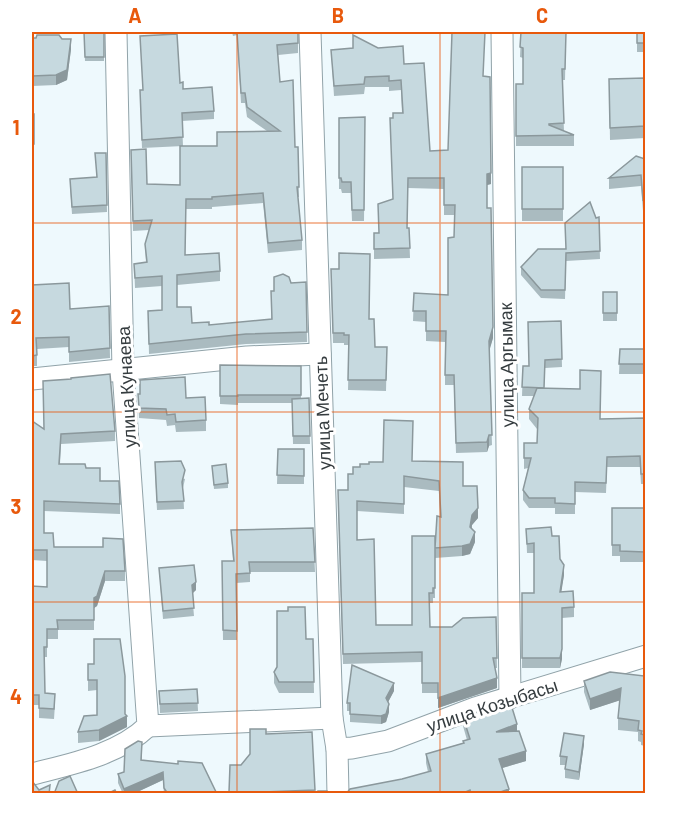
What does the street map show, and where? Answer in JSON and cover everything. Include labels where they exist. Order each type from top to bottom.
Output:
[{"type":"street","name":"улица Кунаева","points":[[116,32],[123,370],[143,732]]},
{"type":"street","name":"улица Мечеть","points":[[310,32],[332,718],[337,749],[338,794]]},
{"type":"street","name":"улица Аргымак","points":[[502,32],[510,698]]},
{"type":"street","points":[[32,380],[247,357],[320,354]]},
{"type":"street","name":"улица Козыбасы","points":[[337,749],[388,741],[475,708],[645,656]]},
{"type":"street","points":[[32,774],[89,759],[143,732],[332,718]]},
{"type":"building","points":[[84,32],[104,32],[104,57],[85,57]]},
{"type":"building","points":[[237,32],[298,32],[298,43],[277,45],[280,82],[293,80],[295,147],[298,147],[299,187],[297,187],[302,240],[268,243],[263,193],[212,197],[212,199],[186,199],[185,255],[219,253],[220,271],[177,275],[177,307],[191,307],[192,323],[209,322],[209,325],[272,319],[271,291],[274,291],[274,277],[283,274],[289,277],[291,283],[306,282],[307,332],[246,334],[149,344],[148,311],[162,310],[162,276],[135,278],[134,264],[147,262],[145,244],[152,220],[133,221],[131,150],[146,149],[147,184],[180,185],[180,146],[217,146],[217,132],[280,131],[247,107],[245,93],[241,93]]},
{"type":"building","points":[[452,32],[485,32],[483,76],[490,77],[491,173],[487,174],[487,208],[491,208],[493,327],[489,341],[492,435],[489,435],[487,442],[456,443],[454,375],[445,375],[446,331],[426,331],[426,311],[413,311],[414,293],[448,295],[448,238],[454,237],[455,205],[444,205],[444,178],[408,178],[407,228],[409,228],[410,248],[374,249],[374,233],[379,233],[378,204],[393,199],[390,118],[393,118],[393,113],[403,113],[401,80],[389,81],[389,76],[365,77],[364,84],[334,86],[331,50],[353,48],[353,35],[378,48],[403,46],[404,64],[424,63],[430,151],[448,150]]},
{"type":"building","points":[[521,32],[566,32],[565,69],[562,69],[564,123],[549,125],[574,135],[516,136],[516,84],[523,84]]},
{"type":"building","points":[[637,32],[645,32],[645,43],[637,43]]},
{"type":"building","points":[[177,34],[180,83],[183,82],[183,89],[212,87],[214,111],[182,113],[183,137],[142,140],[140,90],[143,90],[140,36]]},
{"type":"building","points":[[37,35],[59,35],[62,39],[71,39],[67,70],[56,75],[32,76],[32,38],[36,38]]},
{"type":"building","points":[[645,78],[645,126],[610,128],[609,79]]},
{"type":"building","points":[[32,114],[34,114],[34,144],[32,144]]},
{"type":"building","points":[[365,117],[364,210],[352,210],[351,182],[342,182],[339,178],[339,118]]},
{"type":"building","points":[[95,153],[106,153],[107,205],[72,207],[70,179],[97,177]]},
{"type":"building","points":[[636,156],[645,159],[645,199],[643,200],[641,175],[609,178]]},
{"type":"building","points":[[522,167],[563,167],[563,209],[522,209]]},
{"type":"building","points":[[590,202],[596,218],[599,217],[600,251],[566,253],[565,290],[541,290],[521,267],[538,249],[566,249],[565,223]]},
{"type":"building","points":[[339,253],[370,254],[369,319],[374,319],[375,347],[387,347],[386,380],[348,380],[349,335],[333,333],[331,269],[339,269]]},
{"type":"building","points":[[69,283],[70,309],[109,306],[110,348],[69,352],[69,337],[36,338],[37,355],[32,356],[32,285]]},
{"type":"building","points":[[603,292],[617,292],[617,313],[603,313]]},
{"type":"building","points":[[561,321],[562,359],[545,360],[544,388],[522,387],[523,366],[529,366],[528,322]]},
{"type":"building","points":[[620,349],[645,349],[645,364],[619,364]]},
{"type":"building","points":[[220,365],[301,366],[301,395],[220,396]]},
{"type":"building","points":[[580,370],[601,371],[600,419],[645,418],[645,474],[641,474],[640,456],[607,457],[606,483],[575,482],[575,504],[555,503],[555,498],[529,498],[523,490],[531,458],[524,458],[524,443],[537,443],[538,418],[529,409],[537,388],[580,389]]},
{"type":"building","points":[[110,374],[115,431],[61,434],[59,464],[85,464],[86,468],[100,468],[100,481],[119,481],[120,504],[44,501],[44,533],[53,533],[54,547],[103,547],[103,538],[123,539],[125,571],[105,571],[97,596],[94,598],[94,620],[57,620],[58,629],[47,629],[47,647],[44,647],[45,693],[55,694],[54,709],[39,708],[39,695],[32,695],[32,586],[47,587],[47,550],[32,550],[32,421],[44,429],[43,381]]},
{"type":"building","points":[[185,377],[186,398],[205,397],[206,420],[176,422],[175,414],[167,415],[166,409],[139,408],[140,380]]},
{"type":"building","points":[[309,398],[310,436],[293,436],[292,399]]},
{"type":"building","points":[[384,420],[413,421],[412,461],[463,462],[463,486],[477,486],[478,508],[472,515],[470,527],[475,532],[470,544],[435,548],[435,588],[433,588],[433,593],[429,593],[430,627],[452,627],[463,618],[496,617],[497,658],[493,658],[497,678],[438,698],[438,683],[422,683],[422,652],[343,654],[338,490],[348,490],[348,474],[353,474],[353,467],[360,467],[360,464],[369,464],[369,462],[383,462]],"holes":[[[404,476],[439,481],[441,517],[437,516],[435,548],[435,536],[412,536],[412,625],[376,625],[374,539],[357,540],[357,501],[404,504]]]},
{"type":"building","points":[[278,449],[304,449],[304,476],[277,475]]},
{"type":"building","points":[[181,461],[185,470],[182,482],[184,501],[157,502],[155,462]]},
{"type":"building","points":[[226,464],[228,483],[214,485],[212,466]]},
{"type":"building","points":[[612,508],[645,508],[645,552],[620,551],[620,545],[612,545]]},
{"type":"building","points":[[551,527],[552,536],[559,536],[560,559],[564,565],[560,592],[573,591],[574,607],[562,608],[560,658],[522,658],[522,593],[534,593],[534,543],[527,544],[526,529]]},
{"type":"building","points":[[313,528],[315,562],[249,562],[250,573],[236,574],[237,631],[223,630],[222,561],[234,561],[231,530]]},
{"type":"building","points":[[194,565],[196,582],[192,585],[194,608],[163,611],[159,568]]},
{"type":"building","points":[[288,607],[305,607],[306,639],[313,639],[314,682],[279,682],[274,672],[277,667],[277,611],[288,611]]},
{"type":"building","points":[[94,639],[120,639],[125,676],[125,714],[127,716],[99,730],[78,732],[84,716],[97,715],[97,680],[88,680],[88,664],[94,664]]},
{"type":"building","points":[[352,665],[394,683],[386,698],[389,704],[386,714],[381,716],[350,714],[350,703],[347,703]]},
{"type":"building","points":[[610,672],[644,676],[645,673],[645,735],[638,730],[639,721],[618,718],[621,688],[590,699],[584,681]]},
{"type":"building","points":[[197,689],[198,703],[160,704],[159,691]]},
{"type":"building","points":[[510,701],[517,724],[496,732],[519,731],[526,751],[499,759],[509,789],[495,794],[471,794],[470,790],[461,794],[346,794],[350,789],[431,771],[426,754],[464,743],[463,741],[470,739],[463,717]]},
{"type":"building","points":[[250,729],[266,729],[266,734],[312,732],[315,790],[231,794],[229,792],[230,765],[241,765],[250,754]]},
{"type":"building","points":[[564,733],[584,736],[579,772],[565,769],[567,757],[560,756]]},
{"type":"building","points":[[138,741],[142,742],[141,760],[178,764],[178,761],[202,763],[217,794],[168,794],[164,788],[163,772],[124,789],[118,774],[124,772],[125,749]]},
{"type":"building","points":[[70,776],[78,794],[54,794],[59,781]]},
{"type":"building","points":[[32,781],[39,790],[50,785],[49,794],[32,794]]},
{"type":"building","points":[[318,791],[327,791],[330,794],[318,794]]}]
